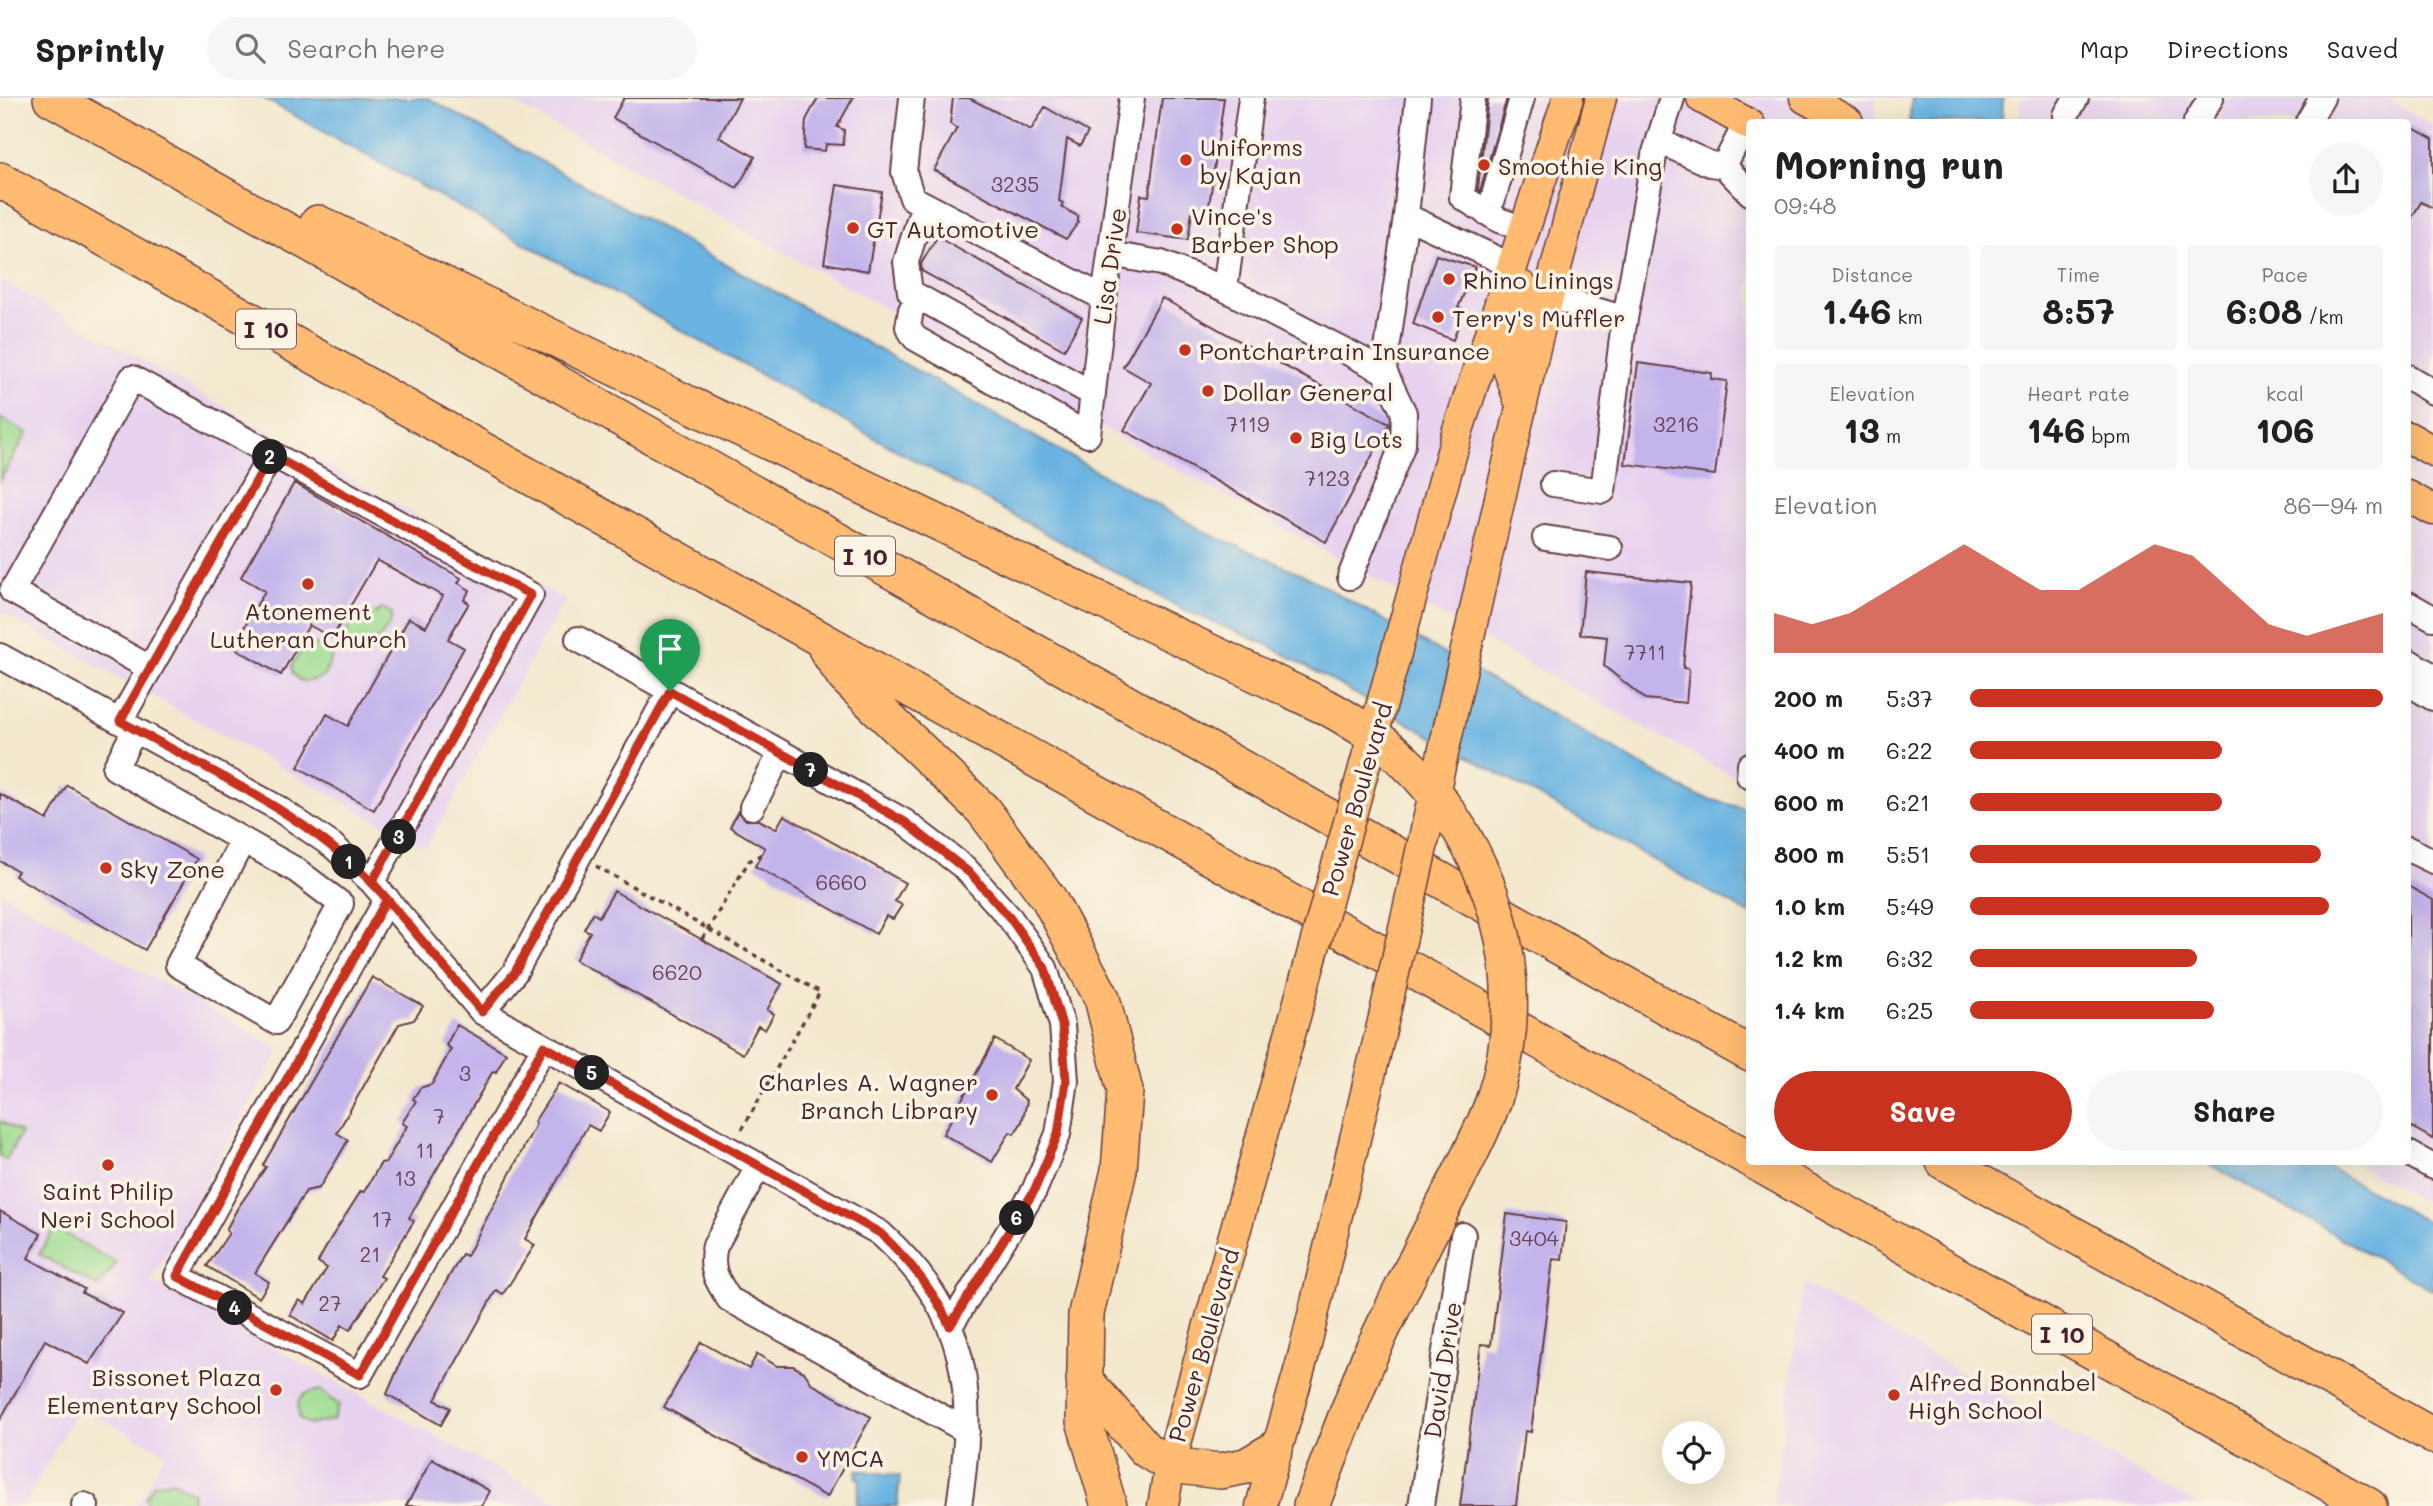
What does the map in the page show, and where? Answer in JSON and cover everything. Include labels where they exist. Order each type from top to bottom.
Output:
[{"type":"highway","name":"I 10","points":[[51,98],[1746,1052]]},
{"type":"highway","points":[[60,98],[689,404],[1332,710],[1400,757],[1454,820],[1494,900],[1504,940],[1510,996],[1507,1048],[1493,1102],[1370,1355],[1311,1506]]},
{"type":"highway","name":"I 10","points":[[0,180],[1746,1157]]},
{"type":"highway","points":[[818,637],[845,677],[983,810],[1049,899],[1102,998],[1125,1091],[1118,1170],[1086,1314],[1084,1422],[1109,1506]]},
{"type":"highway","name":"I 10","points":[[1760,1165],[2369,1506]]},
{"type":"highway","points":[[1949,1165],[2433,1436]]},
{"type":"highway","points":[[2195,1302],[2433,1417]]},
{"type":"highway","points":[[1084,1379],[1146,1450],[1170,1465],[1220,1471],[1246,1465],[1275,1449]]},
{"type":"main road","name":"Power Boulevard","points":[[1163,1506],[1170,1465],[1458,430],[1527,230],[1568,98]]},
{"type":"main road","points":[[1261,1506],[1303,1357],[1385,1013],[1521,406],[1601,98]]},
{"type":"main road","points":[[1702,98],[1746,123]]},
{"type":"main road","points":[[1805,98],[1843,119]]},
{"type":"main road","points":[[1514,267],[1523,283],[1508,368],[1521,406]]},
{"type":"main road","points":[[2411,439],[2433,451]]},
{"type":"main road","points":[[2411,455],[2433,466]]},
{"type":"street","points":[[912,98],[904,146],[904,172],[916,195],[1104,298]]},
{"type":"street","name":"Lisa Drive","points":[[918,298],[911,310],[908,327],[915,338],[1088,435],[1132,98]]},
{"type":"street","points":[[1226,289],[1251,98]]},
{"type":"street","points":[[1350,577],[1403,444],[1404,413],[1384,371],[1406,216],[1418,98]]},
{"type":"street","points":[[1473,98],[1462,198],[1485,212],[1527,230]]},
{"type":"street","points":[[1485,212],[1493,199],[1522,98]]},
{"type":"street","points":[[1553,484],[1603,491],[1623,330],[1658,141],[1672,98]]},
{"type":"street","points":[[2067,119],[2066,115],[2076,98]]},
{"type":"street","points":[[2198,119],[2211,98]]},
{"type":"street","points":[[2302,98],[2322,98]]},
{"type":"street","points":[[2310,119],[2322,98]]},
{"type":"street","points":[[1724,166],[1746,128]]},
{"type":"street","points":[[1658,141],[1710,164],[1724,166],[1746,189]]},
{"type":"street","points":[[916,195],[906,262],[910,292],[1093,394]]},
{"type":"street","points":[[1406,216],[1514,267]]},
{"type":"street","points":[[1110,254],[1161,263],[1226,289],[1384,371]]},
{"type":"street","points":[[1548,296],[1619,317],[1623,330]]},
{"type":"street","points":[[148,667],[12,591],[132,378],[531,595],[177,1276],[360,1375],[544,1046]]},
{"type":"street","points":[[2411,379],[2433,392]]},
{"type":"street","points":[[243,840],[178,965],[276,1022],[341,904],[296,870],[243,840],[115,768],[148,667],[271,455]]},
{"type":"street","points":[[1545,538],[1610,548]]},
{"type":"street","points":[[2411,606],[2433,618]]},
{"type":"street","points":[[578,639],[905,822],[965,868],[1010,918],[1045,968],[1062,1025],[1066,1081],[1058,1134],[1034,1191],[950,1326]]},
{"type":"street","points":[[0,656],[276,807],[319,837],[379,890],[482,1012],[880,1233],[903,1254],[940,1303],[957,1341],[968,1408],[958,1506]]},
{"type":"street","points":[[2411,663],[2433,676]]},
{"type":"street","points":[[2411,685],[2433,698]]},
{"type":"street","points":[[482,1012],[515,972],[670,691]]},
{"type":"street","points":[[752,807],[781,754]]},
{"type":"street","points":[[296,870],[319,837]]},
{"type":"street","points":[[2411,850],[2433,861]]},
{"type":"street","points":[[2411,1155],[2433,1167]]},
{"type":"street","points":[[759,1166],[715,1246],[712,1258],[713,1272],[729,1299],[967,1431]]},
{"type":"street","name":"David Drive","points":[[1421,1506],[1463,1235]]},
{"type":"path","points":[[702,939],[749,861],[762,854]]},
{"type":"path","points":[[579,857],[820,992],[739,1135]]},
{"type":"shaded area","points":[[505,98],[1877,98],[1875,119],[1746,119],[1746,784]]},
{"type":"shaded area","points":[[2021,98],[2384,98],[2433,126],[2433,1207],[2357,1165],[2411,1165],[2411,119],[2018,119]]},
{"type":"shaded area","points":[[0,280],[565,600],[426,848],[0,612]]},
{"type":"shaded area","name":"Saint Philip Neri School","points":[[0,892],[280,1049],[151,1281],[564,1506],[136,1506],[166,1453],[79,1407],[23,1506],[0,1506]]},
{"type":"shaded area","name":"Alfred Bonnabel High School","points":[[1803,1284],[2199,1506],[1773,1506]]},
{"type":"green space","points":[[0,418],[27,433],[0,480]]},
{"type":"green space","points":[[383,608],[392,613],[390,624],[380,637],[367,647],[348,642],[347,629],[365,613],[376,613]]},
{"type":"green space","points":[[305,643],[321,647],[332,657],[324,676],[302,681],[292,672],[292,666]]},
{"type":"green space","points":[[0,1121],[21,1133],[6,1160],[0,1157]]},
{"type":"green space","points":[[55,1228],[116,1263],[98,1287],[39,1254]]},
{"type":"green space","points":[[320,1390],[339,1405],[333,1420],[310,1425],[299,1418],[298,1402],[304,1394]]},
{"type":"green space","points":[[172,1481],[193,1493],[190,1506],[148,1506],[145,1498],[154,1484]]},
{"type":"water","points":[[263,98],[428,98],[1209,534],[1302,574],[1697,796],[1746,809],[1746,912],[1266,644],[1184,610]]},
{"type":"water","points":[[1912,98],[2003,98],[2002,119],[1909,119]]},
{"type":"water","points":[[2210,1165],[2323,1165],[2433,1225],[2433,1290]]},
{"type":"water","points":[[857,1470],[900,1476],[897,1506],[856,1506],[860,1479],[856,1478]]},
{"type":"building","points":[[624,98],[740,98],[719,137],[755,157],[737,188],[613,118]]},
{"type":"building","points":[[818,98],[853,98],[837,127],[844,130],[843,145],[826,144],[825,151],[804,149],[806,120]]},
{"type":"building","points":[[953,98],[969,98],[1031,130],[1045,107],[1088,132],[1080,146],[1067,139],[1059,201],[1063,203],[1061,207],[1078,216],[1078,223],[1066,239],[934,170],[957,128],[950,124]]},
{"type":"building","points":[[1162,98],[1224,98],[1208,214],[1192,212],[1188,240],[1136,233],[1141,195],[1149,196]]},
{"type":"building","points":[[1488,98],[1507,98],[1480,191],[1478,189]]},
{"type":"building","points":[[2411,127],[2433,139],[2433,208],[2421,202],[2411,219]]},
{"type":"building","name":"GT Automotive","points":[[837,185],[882,192],[868,271],[824,263]]},
{"type":"building","points":[[937,237],[1082,318],[1064,350],[922,271],[921,264]]},
{"type":"building","points":[[1436,255],[1475,267],[1458,308],[1464,310],[1453,340],[1413,324]]},
{"type":"building","points":[[1162,298],[1389,424],[1326,542],[1124,430],[1151,383],[1123,367]]},
{"type":"building","points":[[1638,363],[1712,373],[1711,379],[1727,381],[1715,475],[1625,464]]},
{"type":"building","points":[[294,483],[461,578],[458,583],[470,590],[464,600],[469,603],[448,639],[464,648],[374,810],[298,767],[327,714],[348,726],[409,618],[426,627],[443,596],[377,560],[332,638],[309,625],[281,675],[233,647],[265,591],[241,577]]},
{"type":"building","points":[[1586,572],[1691,583],[1683,668],[1689,669],[1686,703],[1645,699],[1604,666],[1607,637],[1580,634]]},
{"type":"building","name":"Sky Zone","points":[[67,785],[197,859],[145,950],[15,876],[18,871],[0,861],[0,794],[47,820]]},
{"type":"building","points":[[738,811],[746,820],[759,820],[776,829],[784,815],[905,883],[895,901],[902,905],[893,919],[886,916],[876,934],[755,866],[765,848],[730,827]]},
{"type":"building","points":[[2411,888],[2433,900],[2433,1139],[2411,1127]]},
{"type":"building","points":[[614,891],[782,984],[767,1010],[774,1014],[765,1030],[758,1026],[743,1054],[575,960],[590,932],[584,929],[593,913],[599,917]]},
{"type":"building","points":[[372,977],[423,1006],[414,1020],[399,1024],[337,1133],[348,1140],[336,1161],[319,1188],[306,1191],[255,1273],[269,1282],[259,1298],[207,1266],[229,1233],[226,1230],[237,1209],[266,1167],[263,1165]]},
{"type":"building","points":[[457,1025],[506,1053],[409,1218],[414,1221],[380,1276],[384,1278],[350,1330],[342,1325],[333,1341],[290,1315],[299,1300],[305,1304],[327,1268],[318,1262],[361,1191],[364,1192],[381,1163],[386,1162],[407,1126],[402,1123],[416,1101],[413,1099],[420,1088],[432,1084],[451,1049],[446,1045]]},
{"type":"building","name":"Charles A. Wagner Branch Library","points":[[995,1039],[1029,1060],[1013,1089],[1027,1101],[1022,1122],[1014,1134],[1010,1132],[992,1162],[943,1134]]},
{"type":"building","points":[[559,1083],[610,1112],[599,1131],[588,1125],[525,1239],[535,1245],[503,1294],[496,1290],[435,1400],[450,1408],[441,1425],[387,1394],[402,1359],[462,1254],[467,1256],[536,1124],[534,1122]]},
{"type":"building","points":[[0,1211],[41,1234],[28,1258],[84,1289],[82,1293],[123,1313],[89,1364],[45,1340],[0,1420]]},
{"type":"building","points":[[1507,1214],[1566,1222],[1562,1260],[1553,1259],[1531,1432],[1525,1431],[1516,1506],[1460,1506],[1481,1344],[1491,1345]]},
{"type":"building","name":"YMCA","points":[[701,1342],[749,1369],[757,1354],[777,1366],[793,1366],[804,1372],[812,1384],[871,1417],[827,1497],[664,1407]]},
{"type":"building","points":[[432,1459],[490,1491],[482,1506],[406,1506]]},
{"type":"place","name":"Uniforms by Kajan","points":[[1186,160]]},
{"type":"place","name":"Smoothie King","points":[[1484,165]]},
{"type":"place","name":"GT Automotive","points":[[853,228]]},
{"type":"place","name":"Vince's Barber Shop","points":[[1177,229]]},
{"type":"place","name":"Rhino Linings","points":[[1449,279]]},
{"type":"place","name":"Terry's Muffler","points":[[1438,317]]},
{"type":"place","name":"Pontchartrain Insurance","points":[[1185,350]]},
{"type":"place","name":"Dollar General","points":[[1208,391]]},
{"type":"place","name":"Big Lots","points":[[1296,438]]},
{"type":"place","name":"Atonement Lutheran Church","points":[[308,584]]},
{"type":"place","name":"Sky Zone","points":[[106,868]]},
{"type":"place","name":"Charles A. Wagner Branch Library","points":[[992,1095]]},
{"type":"place","name":"Saint Philip Neri School","points":[[108,1165]]},
{"type":"place","name":"Bissonet Plaza Elementary School","points":[[276,1390]]},
{"type":"place","name":"Alfred Bonnabel High School","points":[[1894,1395]]},
{"type":"place","name":"YMCA","points":[[802,1457]]},
{"type":"route","points":[[670,691],[515,972],[482,1012],[387,899],[372,882],[333,846],[276,807],[120,721],[148,667],[271,455],[531,595],[390,855],[372,882],[387,899],[177,1276],[360,1375],[544,1046],[880,1233],[903,1254],[924,1281],[940,1303],[950,1326],[1034,1191],[1058,1134],[1066,1081],[1062,1025],[1045,968],[1010,918],[971,874],[905,822],[670,691]]}]
